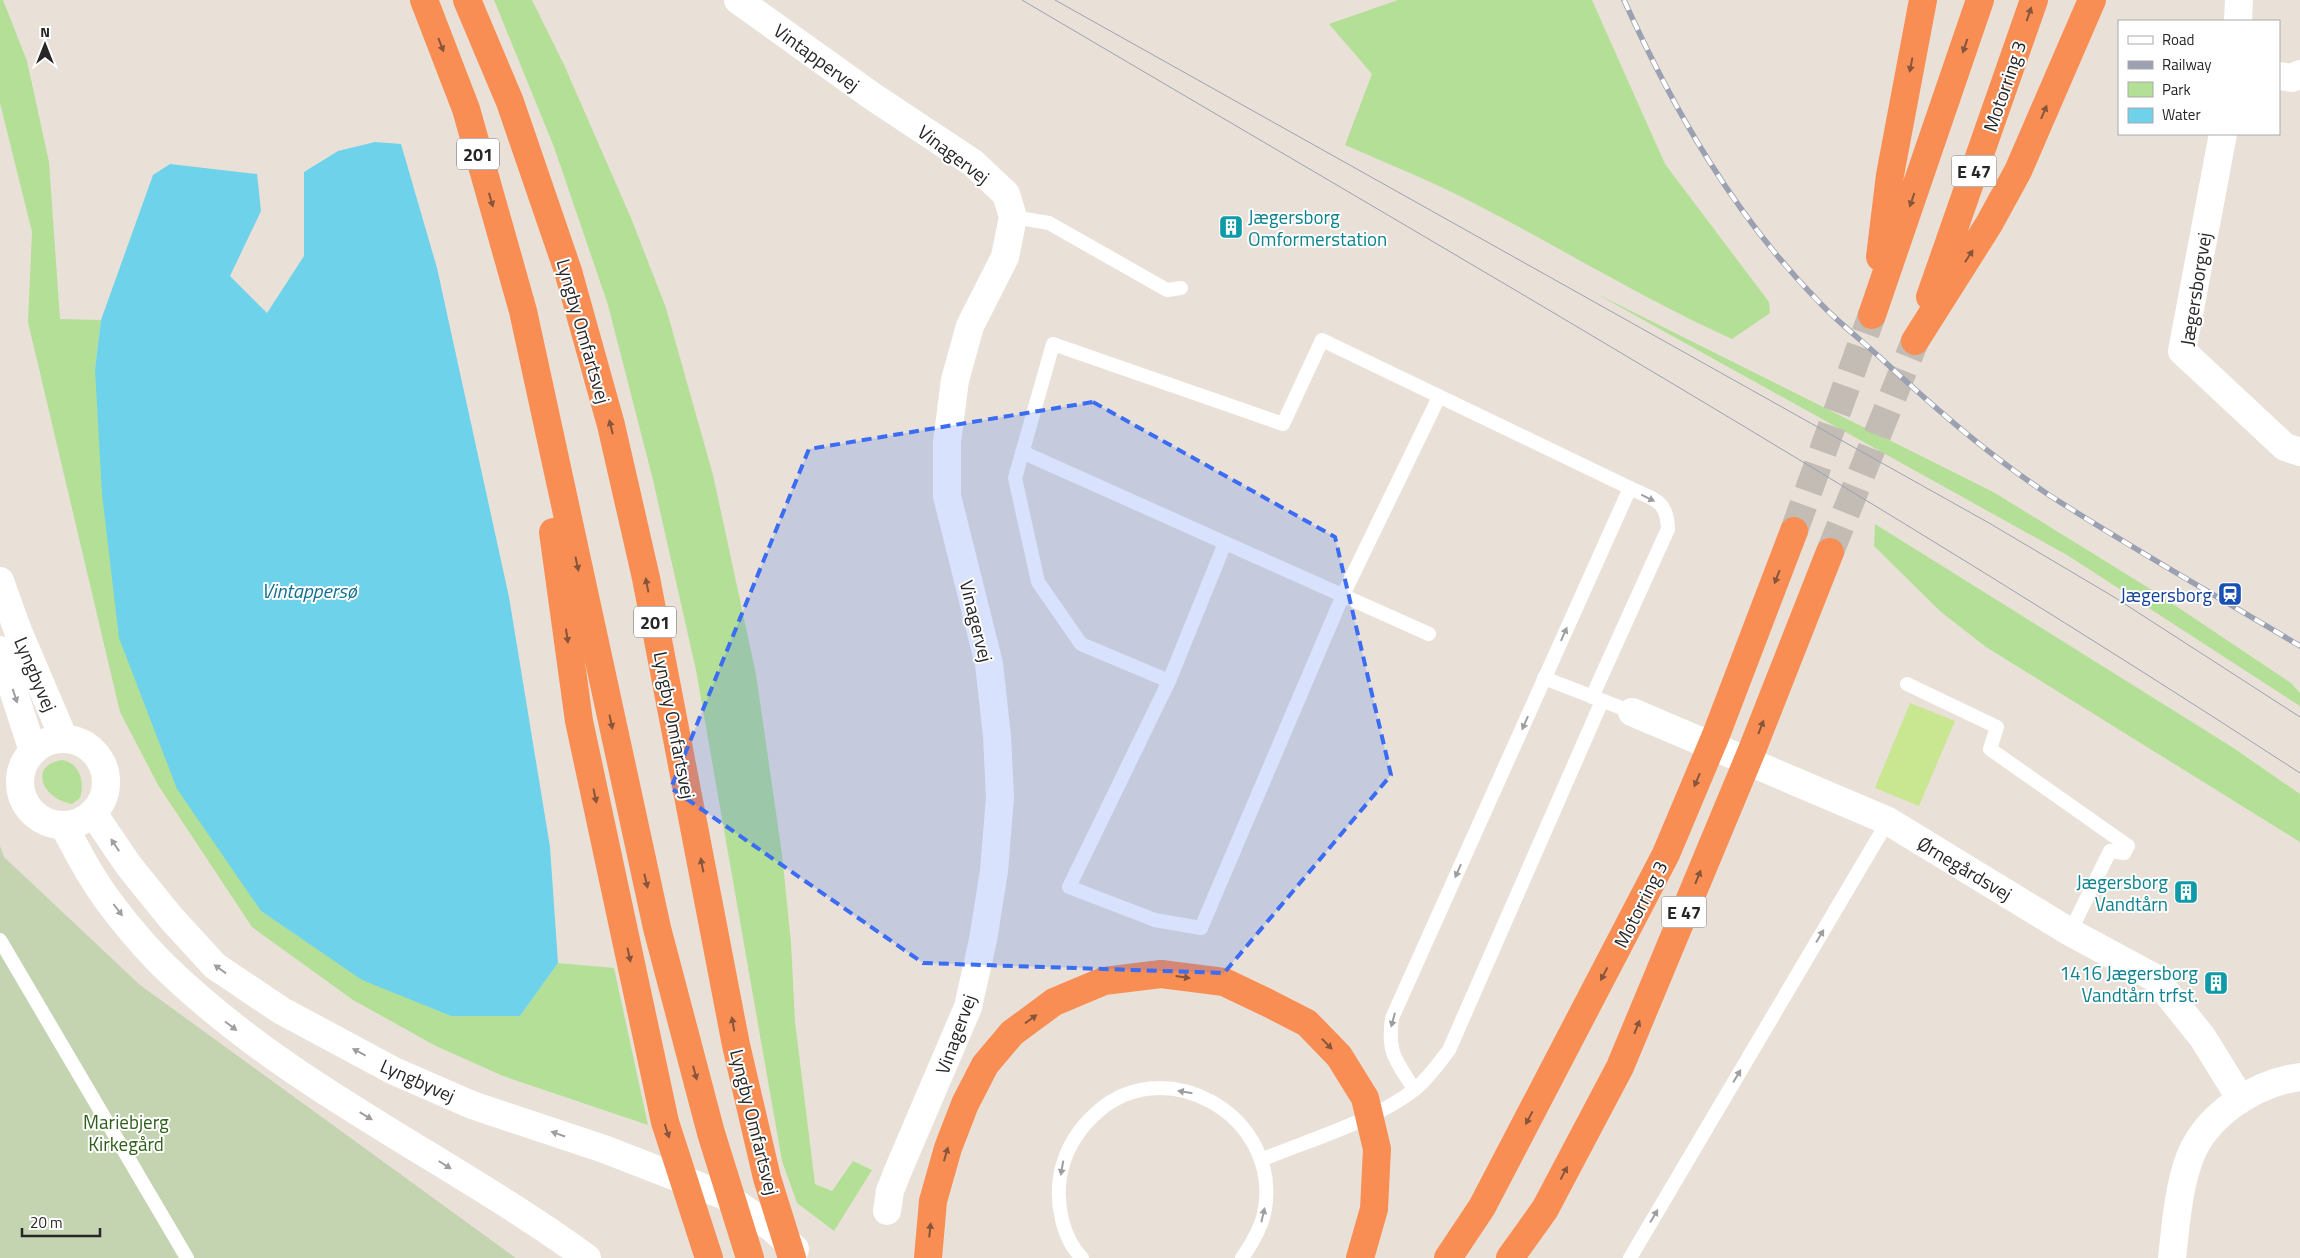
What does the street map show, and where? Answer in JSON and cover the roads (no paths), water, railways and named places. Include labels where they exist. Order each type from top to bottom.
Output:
[{"type":"highway","name":"201","points":[[424,0],[466,109],[523,311],[657,928],[711,1133],[750,1258]]},
{"type":"highway","name":"Lyngby Omfartsvej","points":[[466,0],[510,102],[568,272],[611,425],[648,588],[736,1045],[767,1178],[792,1258]]},
{"type":"highway","name":"E 47","points":[[1923,0],[1890,175],[1872,315],[1980,0]]},
{"type":"highway","name":"Motorring 3","points":[[2034,0],[1915,341],[1990,224],[2018,171],[2092,0]]},
{"type":"highway","points":[[523,311],[579,722],[664,1122],[709,1258]]},
{"type":"highway","name":"Motorring 3","points":[[1448,1258],[1482,1207],[1666,854],[1716,735],[1794,531]]},
{"type":"highway","name":"E 47","points":[[1510,1258],[1545,1209],[1620,1067],[1752,750],[1830,552]]},
{"type":"highway","points":[[928,1258],[933,1201],[948,1148],[965,1104],[986,1065],[1012,1033],[1054,1002],[1104,981],[1160,974],[1224,982],[1307,1023],[1339,1056],[1365,1098],[1377,1149],[1374,1209],[1360,1258]]},
{"type":"highway","points":[[1531,1258],[1545,1209]]},
{"type":"street","name":"Vintappervej","points":[[738,0],[872,96]]},
{"type":"street","points":[[2238,20],[2239,0]]},
{"type":"street","points":[[2280,76],[2292,78],[2300,74]]},
{"type":"street","name":"Vinagervej","points":[[872,96],[974,163],[1006,194],[1013,217],[1005,257],[970,326],[955,380],[947,442],[948,496],[989,664],[998,736],[1000,797],[994,871],[983,940],[968,1007],[897,1173],[890,1191],[887,1211]]},
{"type":"street","name":"Jægersborgvej","points":[[2223,135],[2182,352],[2285,447],[2300,452]]},
{"type":"street","name":"Lyngbyvej","points":[[0,581],[18,631],[64,739]]},
{"type":"street","name":"Lyngbyvej","points":[[0,650],[33,751]]},
{"type":"street","name":"Ørnegårdsvej","points":[[1632,712],[1832,795],[1888,821],[2070,932],[2155,978],[2204,1038],[2240,1098]]},
{"type":"street","points":[[64,739],[78,742],[91,749],[103,766],[106,788],[102,802],[93,813],[74,824],[50,824],[39,818],[29,809],[23,798],[20,786],[21,773],[25,761],[33,751],[48,742],[64,739]]},
{"type":"street","name":"Lyngbyvej","points":[[93,813],[129,866],[171,918],[209,960],[275,1006],[394,1071],[472,1105],[604,1149],[725,1196],[772,1228],[805,1258]]},
{"type":"street","points":[[63,825],[91,876],[124,919],[163,965],[226,1023],[298,1074],[538,1223],[587,1258]]},
{"type":"street","points":[[2172,1258],[2179,1202],[2191,1155],[2211,1125],[2240,1098],[2277,1082],[2300,1077]]},
{"type":"lane","points":[[1013,217],[1050,223],[1167,290],[1181,288]]},
{"type":"lane","points":[[1169,681],[1081,644],[1038,582],[1015,478],[1053,344],[1283,424],[1322,340],[1630,488],[1663,505],[1668,514],[1668,529],[1449,1050],[1432,1072],[1414,1089],[1385,1109],[1261,1160]]},
{"type":"lane","points":[[1226,543],[1169,681],[1069,887],[1155,920],[1202,928],[1343,595],[1438,397]]},
{"type":"lane","points":[[1022,452],[1429,634]]},
{"type":"lane","points":[[1414,1089],[1391,1052],[1389,1039],[1392,1018],[1630,488]]},
{"type":"lane","points":[[1544,678],[1632,712]]},
{"type":"lane","points":[[1907,684],[1997,727],[1990,749],[2128,846],[2124,853],[2110,851],[2070,932]]},
{"type":"lane","points":[[1630,1258],[1888,821]]},
{"type":"lane","points":[[0,940],[186,1258]]},
{"type":"lane","points":[[1082,1258],[1063,1226],[1058,1193],[1062,1161],[1077,1132],[1100,1108],[1129,1093],[1162,1088],[1194,1093],[1223,1108],[1247,1131],[1261,1160],[1266,1187],[1264,1215],[1254,1240],[1242,1258]]},
{"type":"water","name":"Vintappersø","points":[[375,142],[401,144],[437,268],[509,597],[550,847],[558,963],[520,1016],[451,1016],[362,980],[261,911],[177,789],[119,638],[102,494],[95,369],[101,320],[153,175],[170,164],[257,174],[261,211],[230,276],[267,313],[304,256],[304,172],[338,151]]},
{"type":"tunnel","points":[[1794,531],[1872,315]]},
{"type":"tunnel","points":[[1830,552],[1915,341]]},
{"type":"tram line","points":[[1022,0],[1666,379],[1985,573],[2300,773]]},
{"type":"tram line","points":[[1055,0],[1989,523],[2114,597],[2300,717]]},
{"type":"railway","points":[[1624,0],[1664,82],[1709,161],[1761,235],[1790,271],[1829,312],[1944,415],[2027,480],[2111,534],[2300,646]]},
{"type":"place","name":"Jægersborg Omformerstation","points":[[1231,227]]},
{"type":"place","name":"Jægersborg","points":[[2230,594]]},
{"type":"place","name":"Jægersborg Vandtårn","points":[[2186,892]]},
{"type":"place","name":"1416 Jægersborg Vandtårn trfst.","points":[[2216,983]]},
{"type":"park label","name":"Mariebjerg Kirkegård","points":[[126,1132]]}]
